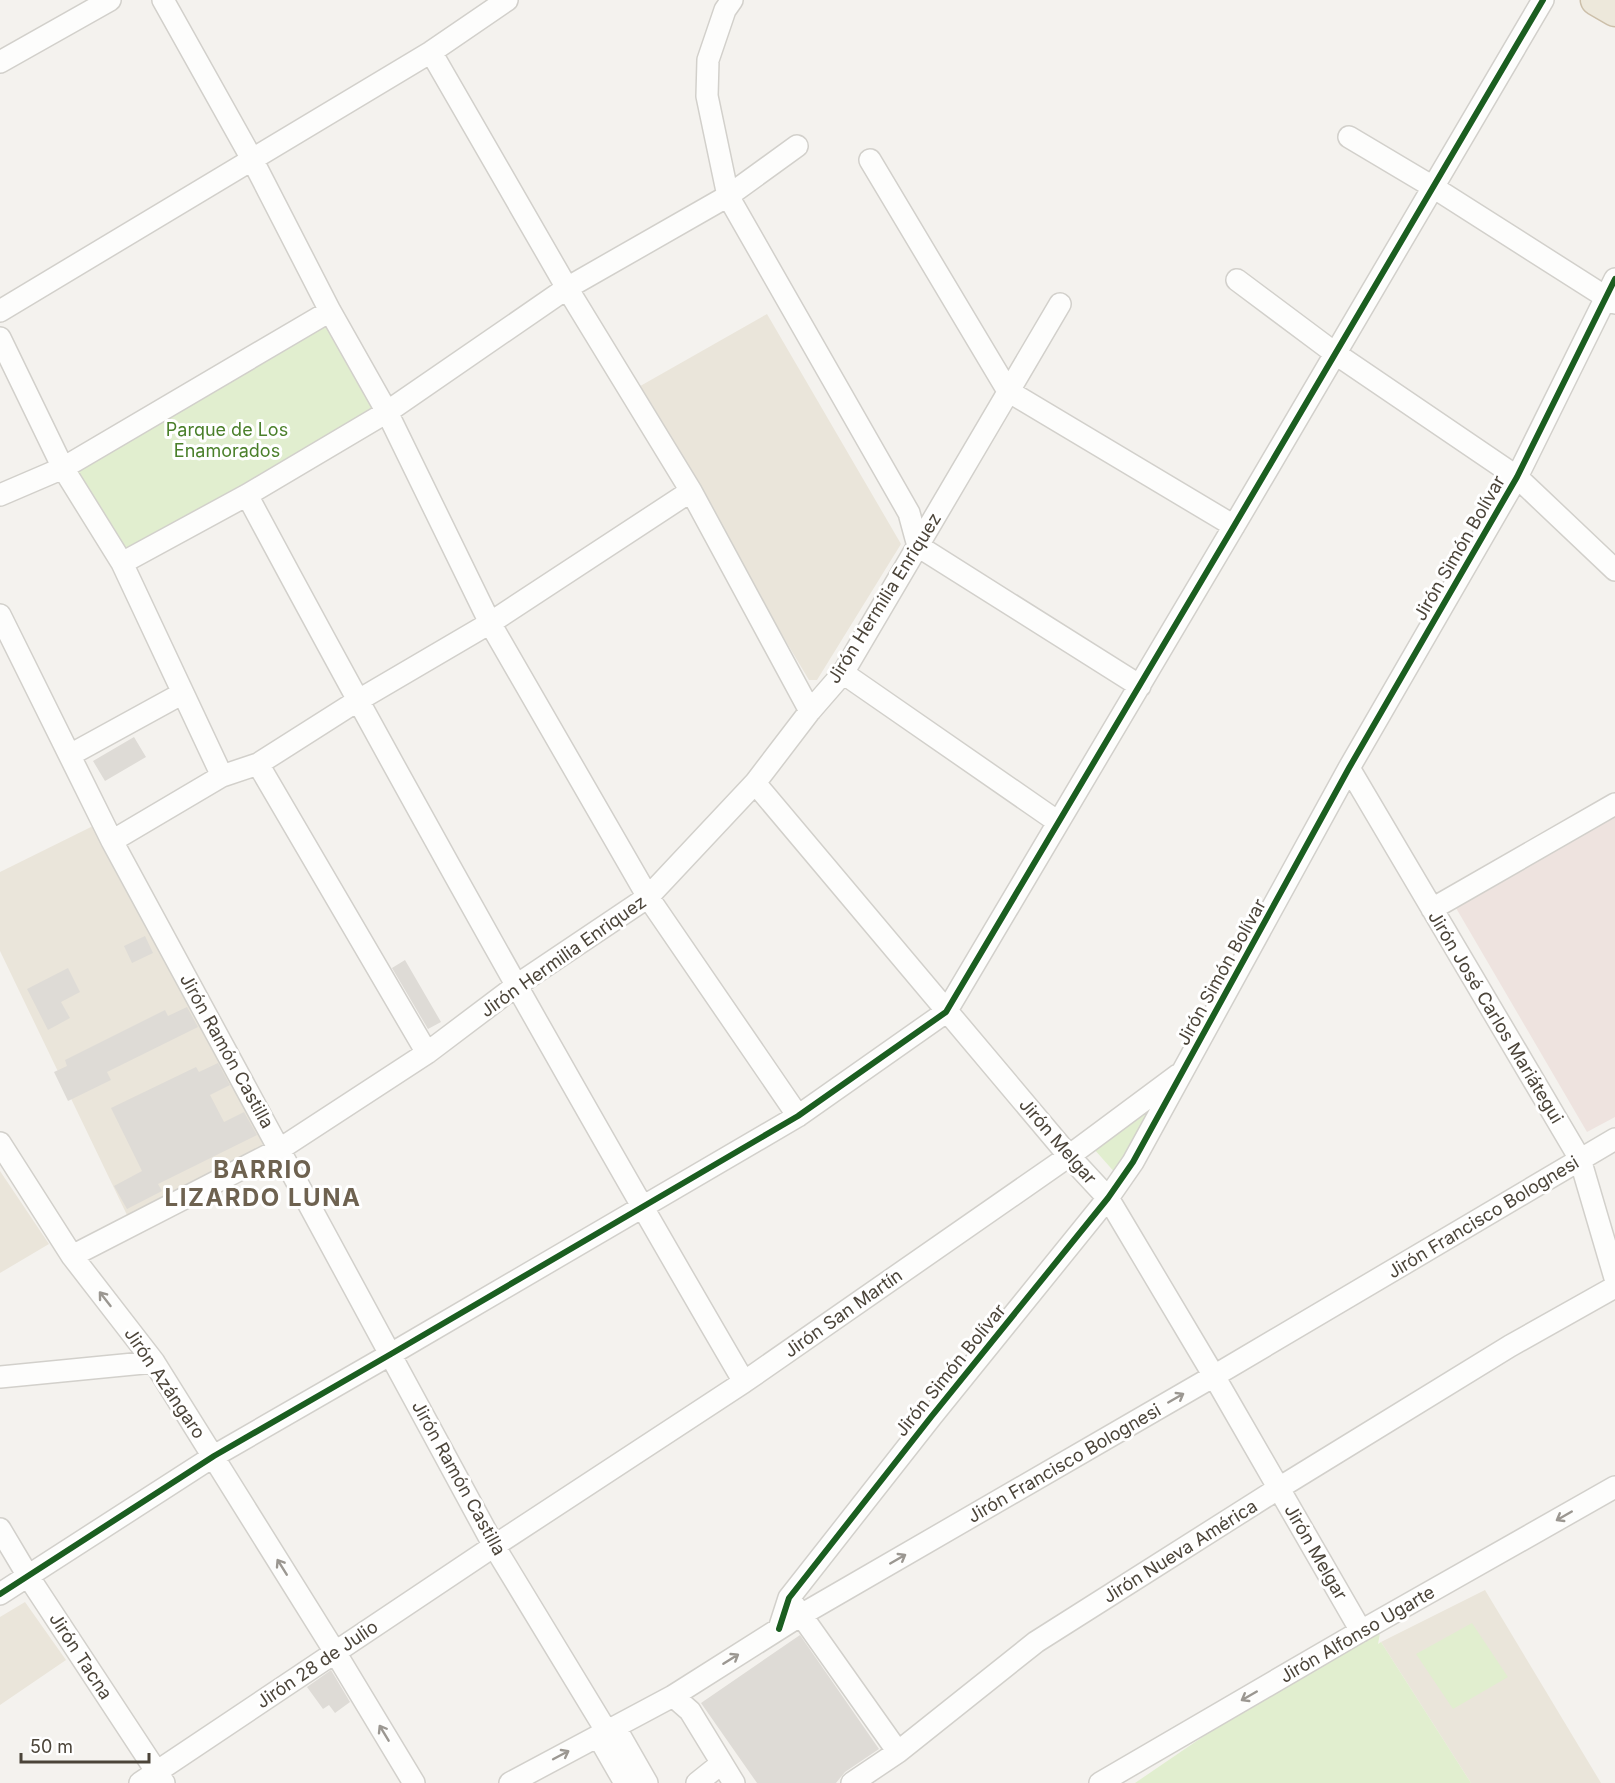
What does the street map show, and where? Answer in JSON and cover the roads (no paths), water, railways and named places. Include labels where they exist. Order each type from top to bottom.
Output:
[{"type":"highway","points":[[1596,0],[1615,11]]},
{"type":"street","points":[[0,62],[110,0]]},
{"type":"street","points":[[163,0],[253,161],[330,311],[387,412],[490,623],[648,897],[798,1116]]},
{"type":"street","points":[[0,311],[431,52],[507,0]]},
{"type":"street","points":[[732,0],[725,10],[708,60],[707,96],[728,196],[909,513],[918,546],[1140,686]]},
{"type":"street","points":[[0,1594],[214,1456],[798,1116],[946,1012],[1543,0]]},
{"type":"street","points":[[431,52],[567,288],[691,491],[810,711]]},
{"type":"street","points":[[1349,138],[1612,293]]},
{"type":"street","points":[[122,563],[247,495],[387,412],[567,288],[728,196],[797,146]]},
{"type":"street","points":[[870,160],[1008,391],[1234,526]]},
{"type":"street","points":[[1238,280],[1336,354],[1517,477],[1615,570]]},
{"type":"street","name":"Jirón Simón Bolívar","points":[[779,1629],[789,1598],[931,1417],[1108,1198],[1133,1162],[1349,768],[1517,477],[1612,293]]},
{"type":"street","name":"Jirón Hermilia Enriquez","points":[[72,1256],[280,1149],[427,1053],[517,985],[648,897],[755,783],[810,711],[843,673],[1060,304]]},
{"type":"street","points":[[0,495],[63,468],[330,311]]},
{"type":"street","points":[[0,339],[63,468],[122,563],[222,776]]},
{"type":"street","points":[[112,841],[222,776],[258,764],[357,700],[490,623],[691,491]]},
{"type":"street","points":[[247,495],[357,700],[642,1208],[744,1382]]},
{"type":"street","name":"Jirón Ramón Castilla","points":[[0,615],[112,841],[494,1546],[607,1732]]},
{"type":"street","points":[[843,673],[1058,822]]},
{"type":"street","points":[[70,755],[183,693]]},
{"type":"street","points":[[258,764],[427,1053]]},
{"type":"street","name":"Jirón José Carlos Mariátegui","points":[[1349,768],[1580,1160],[1615,1278]]},
{"type":"street","name":"Jirón Melgar","points":[[755,783],[946,1012],[1069,1156],[1108,1198],[1280,1488],[1361,1631]]},
{"type":"street","points":[[1432,909],[1615,804]]},
{"type":"street","name":"Jirón San Martín","points":[[494,1546],[744,1382],[1069,1156],[1185,1070]]},
{"type":"street","name":"Jirón Francisco Bolognesi","points":[[510,1783],[673,1696],[779,1629],[1615,1139]]},
{"type":"street","name":"Jirón Azángaro","points":[[0,1143],[72,1256],[154,1362],[414,1783]]},
{"type":"street","name":"Jirón Nueva América","points":[[852,1783],[898,1752],[1036,1642],[1510,1346],[1615,1287]]},
{"type":"street","points":[[0,1377],[154,1362]]},
{"type":"street","name":"Jirón Alfonso Ugarte","points":[[1100,1783],[1615,1487]]},
{"type":"street","name":"Jirón Tacna","points":[[0,1528],[154,1779]]},
{"type":"street","name":"Jirón 28 de Julio","points":[[154,1779],[335,1652],[494,1546]]},
{"type":"street","points":[[789,1598],[898,1752]]},
{"type":"street","points":[[673,1696],[690,1711],[734,1783]]},
{"type":"street","points":[[607,1732],[625,1783]]},
{"type":"street","points":[[607,1732],[647,1783]]},
{"type":"street","points":[[697,1783],[722,1762]]},
{"type":"district","name":"BARRIO LIZARDO LUNA","points":[[263,1183]]},
{"type":"park label","name":"Parque de Los Enamorados","points":[[227,439]]}]
